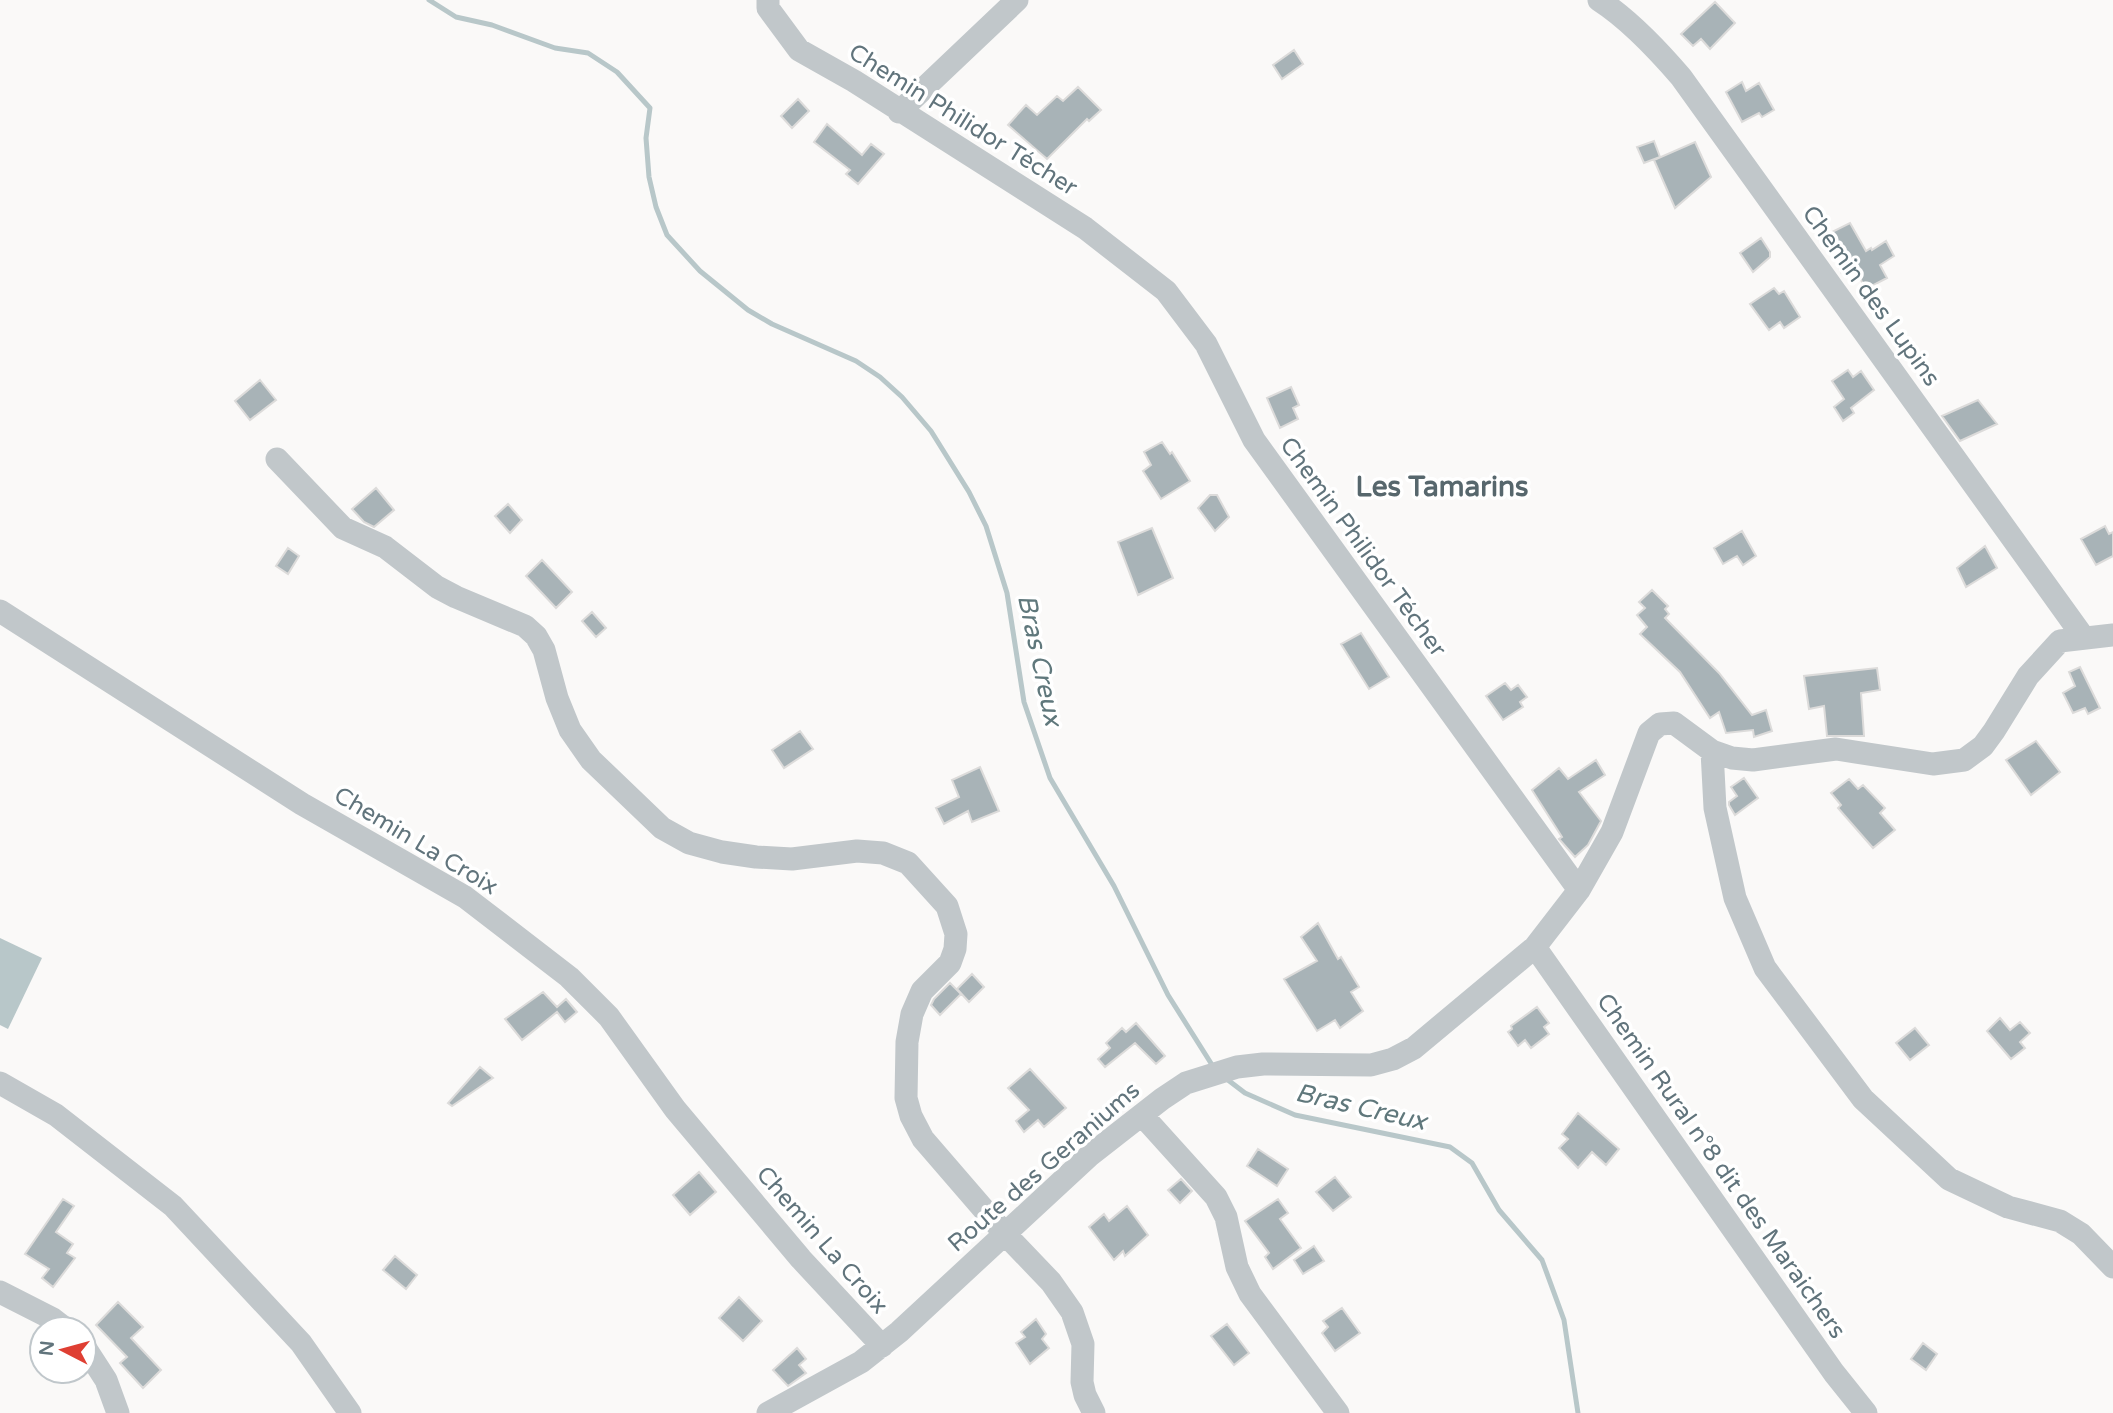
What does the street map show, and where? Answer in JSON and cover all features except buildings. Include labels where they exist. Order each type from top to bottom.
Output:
[{"type":"street","name":"Chemin Philidor Técher","points":[[768,0],[768,8],[799,50],[854,81],[1085,228],[1166,291],[1206,344],[1254,440],[1579,890]]},
{"type":"street","points":[[899,111],[1017,0]]},
{"type":"street","name":"Chemin des Lupins","points":[[1599,0],[1635,29],[1681,77],[2084,638]]},
{"type":"street","points":[[277,459],[343,528],[385,547],[437,587],[525,626],[536,636],[544,650],[557,698],[570,730],[591,760],[662,828],[689,843],[756,857],[792,859],[870,851],[896,856],[908,863],[947,906],[956,934],[955,949],[950,963],[922,991],[912,1014],[906,1098],[923,1139],[1005,1234],[1051,1282],[1072,1311],[1083,1344],[1082,1382],[1094,1413]]},
{"type":"street","name":"Chemin La Croix","points":[[0,611],[302,804],[465,897],[569,977],[609,1017],[675,1109],[801,1259],[882,1346]]},
{"type":"street","name":"Route des Geraniums","points":[[768,1413],[861,1362],[882,1346],[1089,1156],[1186,1083],[1237,1067],[1263,1064],[1371,1065],[1393,1059],[1414,1048],[1535,947],[1579,890],[1612,832],[1648,733],[1653,727],[1674,723],[1712,751],[1732,758],[1754,760],[1836,749],[1933,764],[1964,760],[1983,746],[2028,676],[2060,641],[2113,635]]},
{"type":"street","points":[[1712,751],[1715,807],[1735,898],[1765,968],[1863,1100],[1949,1179],[2008,1207],[2060,1221],[2081,1234],[2113,1267]]},
{"type":"street","name":"Chemin Rural n°8 dit des Maraichers","points":[[1535,947],[1834,1373],[1866,1413]]},
{"type":"street","points":[[0,1083],[56,1115],[173,1206],[302,1343],[350,1413]]},
{"type":"street","points":[[1142,1115],[1216,1197],[1226,1217],[1237,1267],[1247,1288],[1338,1413]]},
{"type":"street","points":[[0,1292],[45,1315]]},
{"type":"street","points":[[98,1368],[106,1380],[118,1413]]},
{"type":"shaded area","points":[[0,938],[42,958],[8,1029],[0,1025]]},
{"type":"waterway","name":"Bras Creux","points":[[429,0],[456,17],[492,25],[555,48],[588,53],[617,72],[650,108],[646,138],[649,177],[656,207],[667,235],[700,271],[748,310],[772,324],[856,361],[880,377],[902,397],[931,431],[969,492],[986,526],[1007,593],[1024,702],[1050,778],[1114,886],[1168,995],[1214,1068]]},
{"type":"waterway","name":"Bras Creux","points":[[1224,1077],[1245,1093],[1295,1115],[1450,1147],[1472,1163],[1499,1210],[1542,1260],[1564,1320],[1578,1413]]},
{"type":"district","name":"Les Tamarins","points":[[1442,487]]}]
